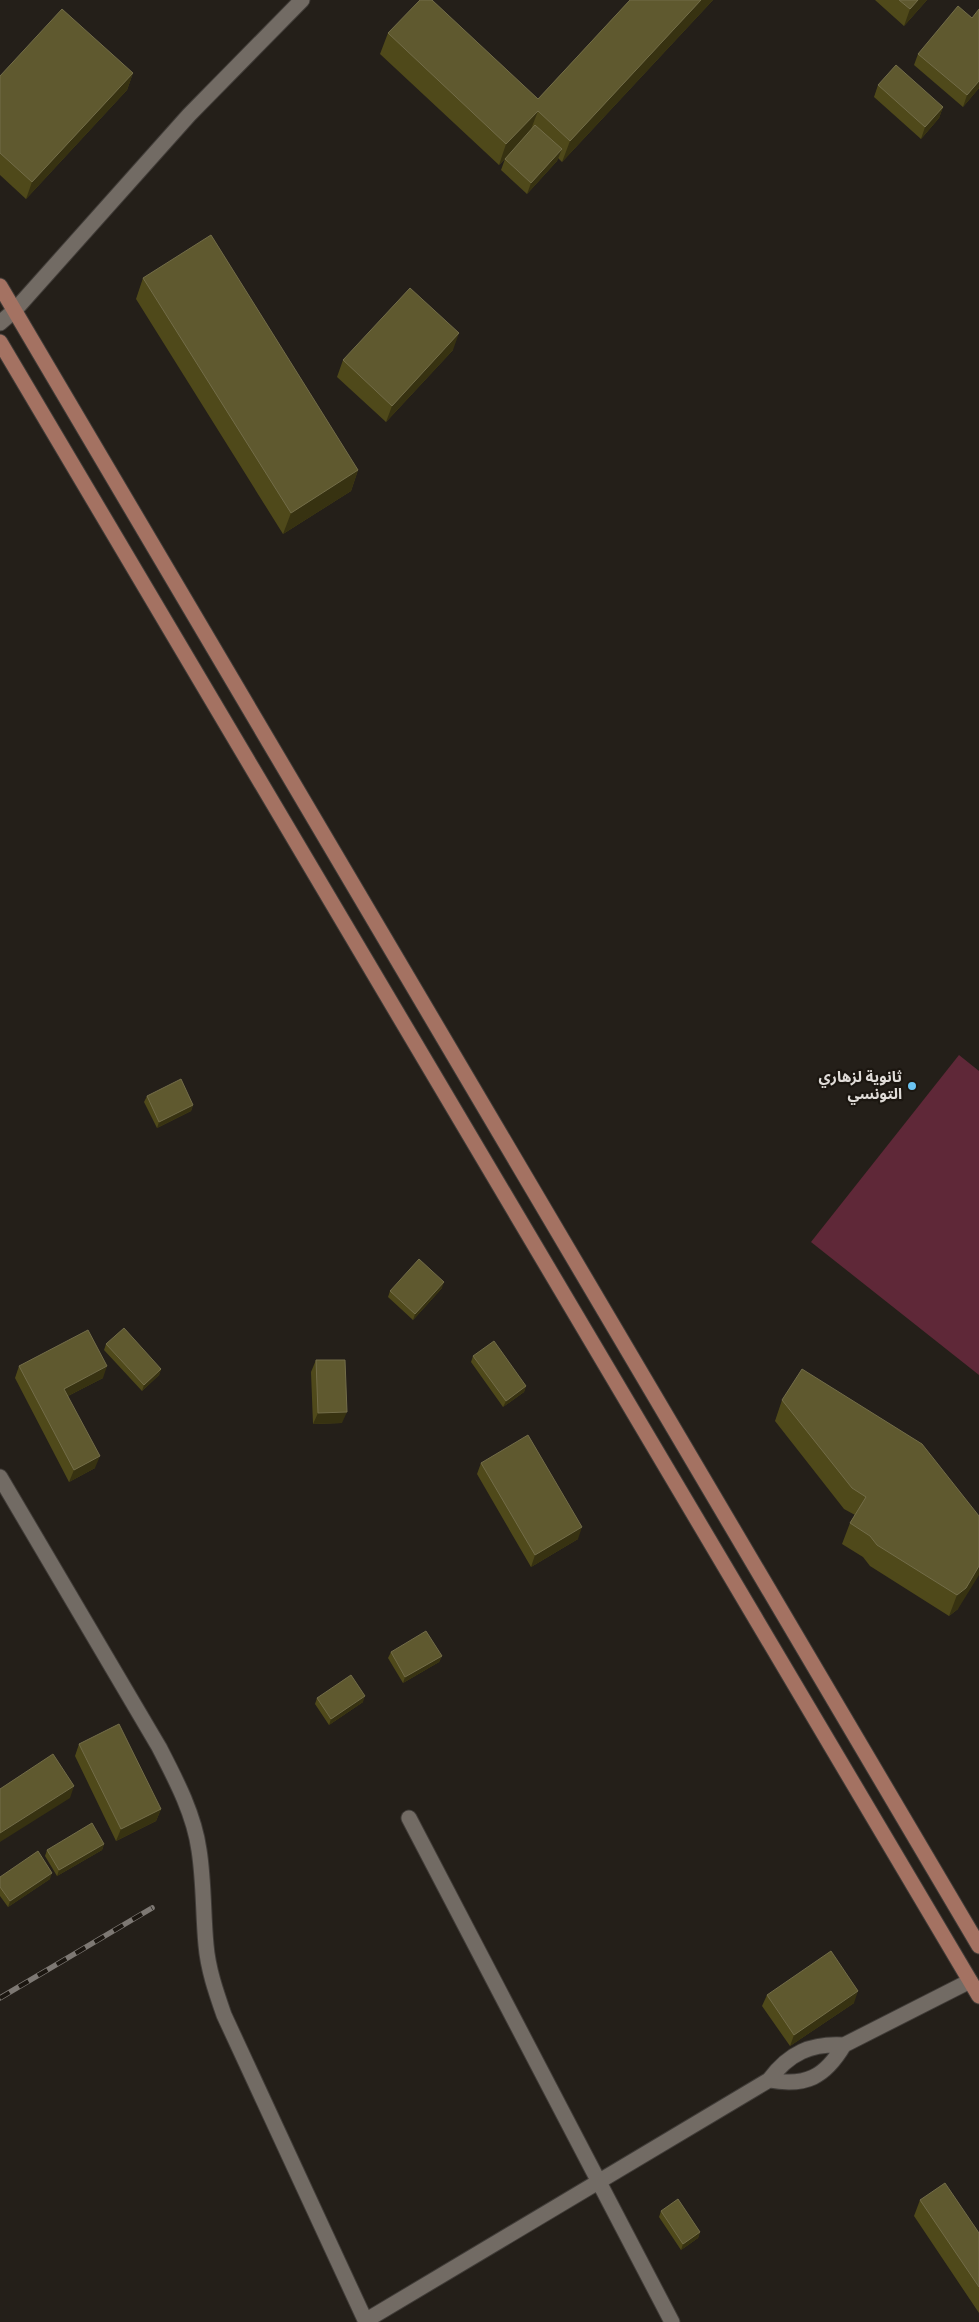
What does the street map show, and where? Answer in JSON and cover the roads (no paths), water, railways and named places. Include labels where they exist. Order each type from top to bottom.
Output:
[{"type":"main road","points":[[0,286],[979,1946]]},
{"type":"main road","points":[[0,342],[979,1996]]},
{"type":"street","points":[[0,323],[14,310],[189,115],[302,0]]},
{"type":"street","points":[[0,1477],[160,1748],[176,1780],[190,1814],[199,1849],[206,1946],[216,1993],[366,2322],[769,2080],[786,2060],[810,2047],[827,2044],[844,2045],[970,1981]]},
{"type":"street","points":[[409,1818],[672,2322]]},
{"type":"street","points":[[769,2080],[787,2083],[805,2081],[822,2073],[835,2061],[844,2045]]},
{"type":"railway","points":[[0,1998],[152,1908]]},
{"type":"place","name":"ثانوية لزهاري التونسي","points":[[912,1086]]}]
